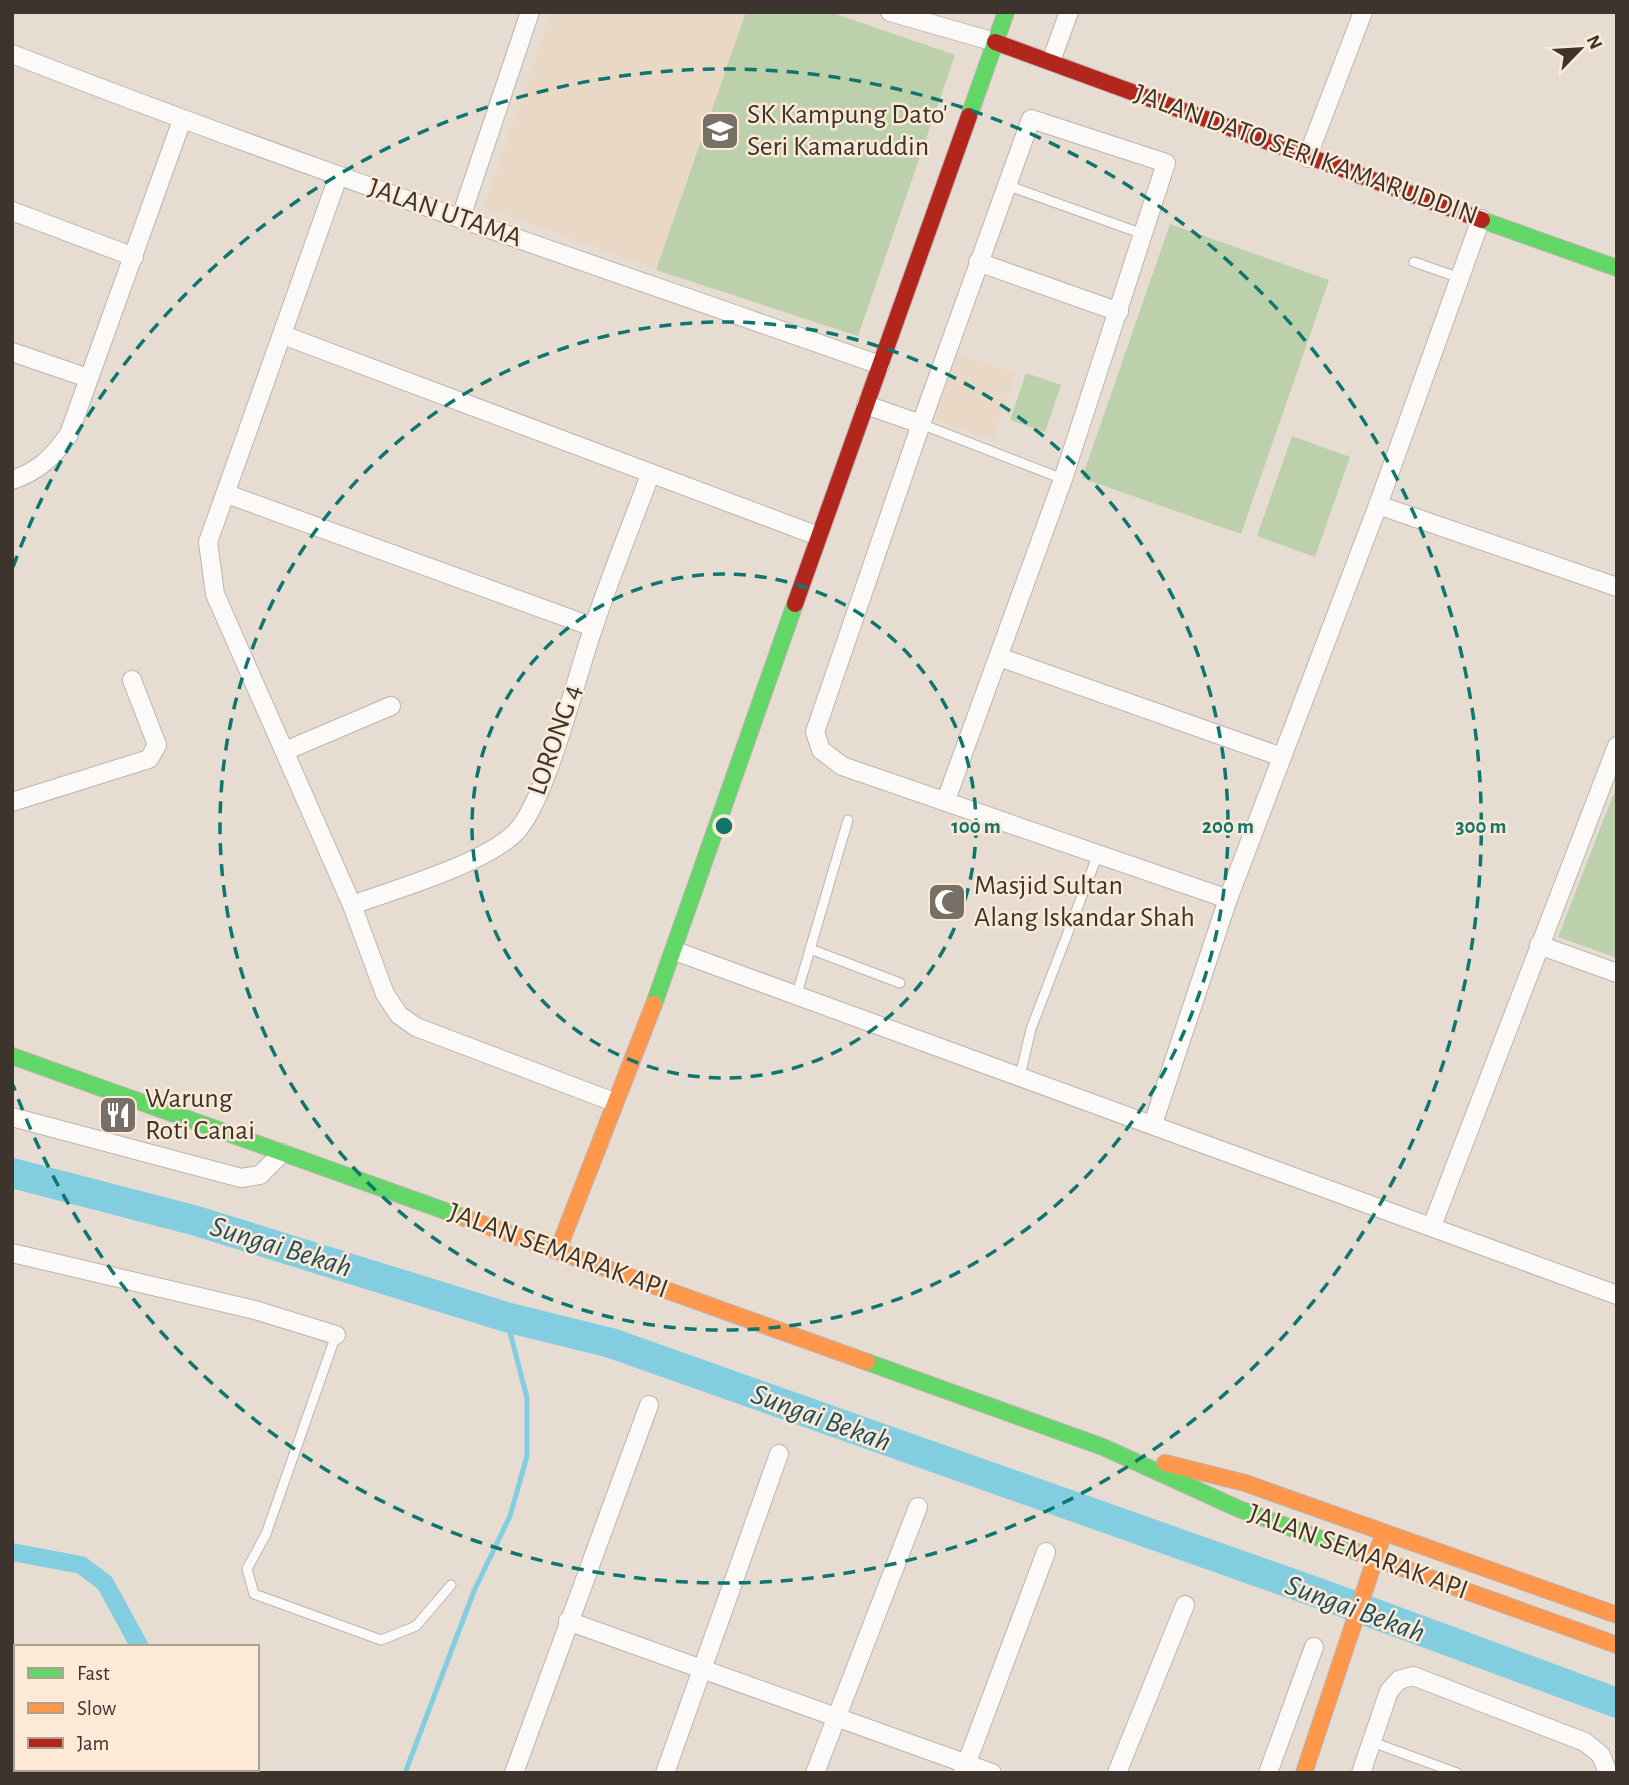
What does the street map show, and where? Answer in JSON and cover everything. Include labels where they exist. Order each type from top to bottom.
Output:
[{"type":"street","points":[[461,217],[530,12]]},
{"type":"street","points":[[890,12],[995,42]]},
{"type":"street","points":[[558,1250],[675,951],[818,536],[1006,12]]},
{"type":"street","points":[[1051,61],[1069,12]]},
{"type":"street","points":[[1307,158],[1363,12]]},
{"type":"street","name":"JALAN DATO SERI KAMARUDDIN","points":[[995,42],[1307,158],[1617,268]]},
{"type":"street","name":"JALAN UTAMA","points":[[12,54],[338,177],[461,217],[880,365]]},
{"type":"street","points":[[946,800],[1063,479],[1166,163],[1031,119],[920,424],[816,732],[821,750],[842,766],[1228,899]]},
{"type":"street","points":[[12,480],[31,473],[52,458],[69,434],[182,120]]},
{"type":"street","points":[[338,177],[208,542],[215,594],[352,905],[385,994],[399,1015],[416,1027],[614,1102]]},
{"type":"street","points":[[12,211],[134,257]]},
{"type":"street","points":[[1153,1124],[1228,899],[1378,505],[1481,219]]},
{"type":"street","points":[[978,262],[1119,312]]},
{"type":"street","points":[[283,335],[818,536]]},
{"type":"street","points":[[12,352],[88,378]]},
{"type":"street","points":[[866,405],[920,424]]},
{"type":"street","name":"LORONG 4","points":[[352,905],[468,860],[498,846],[517,830],[539,794],[593,627],[650,475]]},
{"type":"street","points":[[226,494],[593,627]]},
{"type":"street","points":[[1378,505],[1617,587]]},
{"type":"street","points":[[999,657],[1282,757]]},
{"type":"street","points":[[12,802],[149,759],[157,744],[132,680]]},
{"type":"street","points":[[285,751],[391,706]]},
{"type":"street","points":[[1432,1226],[1617,746]]},
{"type":"street","points":[[1539,945],[1617,973]]},
{"type":"street","points":[[675,951],[1617,1295]]},
{"type":"street","name":"JALAN SEMARAK API","points":[[12,1056],[1103,1447],[1239,1509],[1617,1645]]},
{"type":"street","points":[[12,1117],[240,1178],[260,1175],[282,1153]]},
{"type":"street","points":[[12,1253],[242,1307],[336,1335]]},
{"type":"street","points":[[514,1773],[649,1405]]},
{"type":"street","name":"JALAN SEMARAK API","points":[[1103,1447],[1245,1483],[1617,1615]]},
{"type":"street","points":[[665,1773],[779,1454]]},
{"type":"street","points":[[815,1773],[918,1507]]},
{"type":"street","points":[[1304,1773],[1384,1532]]},
{"type":"street","points":[[965,1768],[1046,1552]]},
{"type":"street","points":[[1117,1773],[1185,1605]]},
{"type":"street","points":[[568,1621],[835,1716],[965,1768],[992,1773]]},
{"type":"street","points":[[1268,1773],[1314,1647]]},
{"type":"street","points":[[1361,1773],[1389,1691],[1399,1680],[1413,1676],[1585,1742],[1601,1755],[1608,1773]]},
{"type":"lane","points":[[1006,185],[1143,234]]},
{"type":"lane","points":[[1414,262],[1460,278]]},
{"type":"lane","points":[[920,424],[1063,479]]},
{"type":"lane","points":[[796,997],[848,820]]},
{"type":"lane","points":[[1020,1076],[1031,1029],[1098,854]]},
{"type":"lane","points":[[810,948],[900,983]]},
{"type":"lane","points":[[336,1335],[266,1534],[247,1569],[254,1594],[381,1640],[416,1626],[451,1585]]},
{"type":"lane","points":[[1372,1742],[1457,1773]]},
{"type":"shaded area","name":"SK Kampung Dato' Seri Kamaruddin","points":[[551,12],[830,12],[955,55],[858,336],[638,263],[484,207]]},
{"type":"shaded area","points":[[958,354],[1015,373],[993,440],[935,420]]},
{"type":"green space","points":[[746,12],[830,12],[955,55],[858,336],[656,270]]},
{"type":"green space","points":[[1170,224],[1329,280],[1241,534],[1082,478]]},
{"type":"green space","points":[[1026,373],[1061,385],[1045,432],[1010,420]]},
{"type":"green space","points":[[1292,436],[1350,457],[1315,557],[1257,536]]},
{"type":"green space","points":[[1617,785],[1617,958],[1558,937]]},
{"type":"waterway","name":"Sungai Bekah","points":[[12,1173],[193,1220],[506,1317],[611,1343],[1324,1595],[1617,1703]]},
{"type":"waterway","points":[[405,1773],[474,1591],[510,1516],[527,1456],[527,1398],[506,1317]]},
{"type":"waterway","points":[[12,1552],[81,1565],[105,1583],[139,1645]]},
{"type":"traffic: fast","points":[[969,116],[1006,12]]},
{"type":"traffic: fast","points":[[1482,220],[1617,268]]},
{"type":"traffic: fast","points":[[654,1004],[795,604]]},
{"type":"traffic: fast","points":[[12,1056],[465,1218]]},
{"type":"traffic: fast","points":[[867,1362],[1103,1447],[1239,1509],[1360,1553]]},
{"type":"traffic: slow","points":[[558,1250],[654,1004]]},
{"type":"traffic: slow","points":[[465,1218],[867,1362]]},
{"type":"traffic: slow","points":[[1165,1463],[1245,1483],[1617,1615]]},
{"type":"traffic: slow","points":[[1304,1773],[1380,1544]]},
{"type":"traffic: slow","points":[[1360,1553],[1617,1645]]},
{"type":"traffic: jam","points":[[995,42],[1482,220]]},
{"type":"traffic: jam","points":[[795,604],[969,116]]},
{"type":"place","name":"SK Kampung Dato' Seri Kamaruddin","points":[[720,131]]},
{"type":"place","name":"Masjid Sultan Alang Iskandar Shah","points":[[947,902]]},
{"type":"place","name":"Warung Roti Canai","points":[[118,1115]]}]
